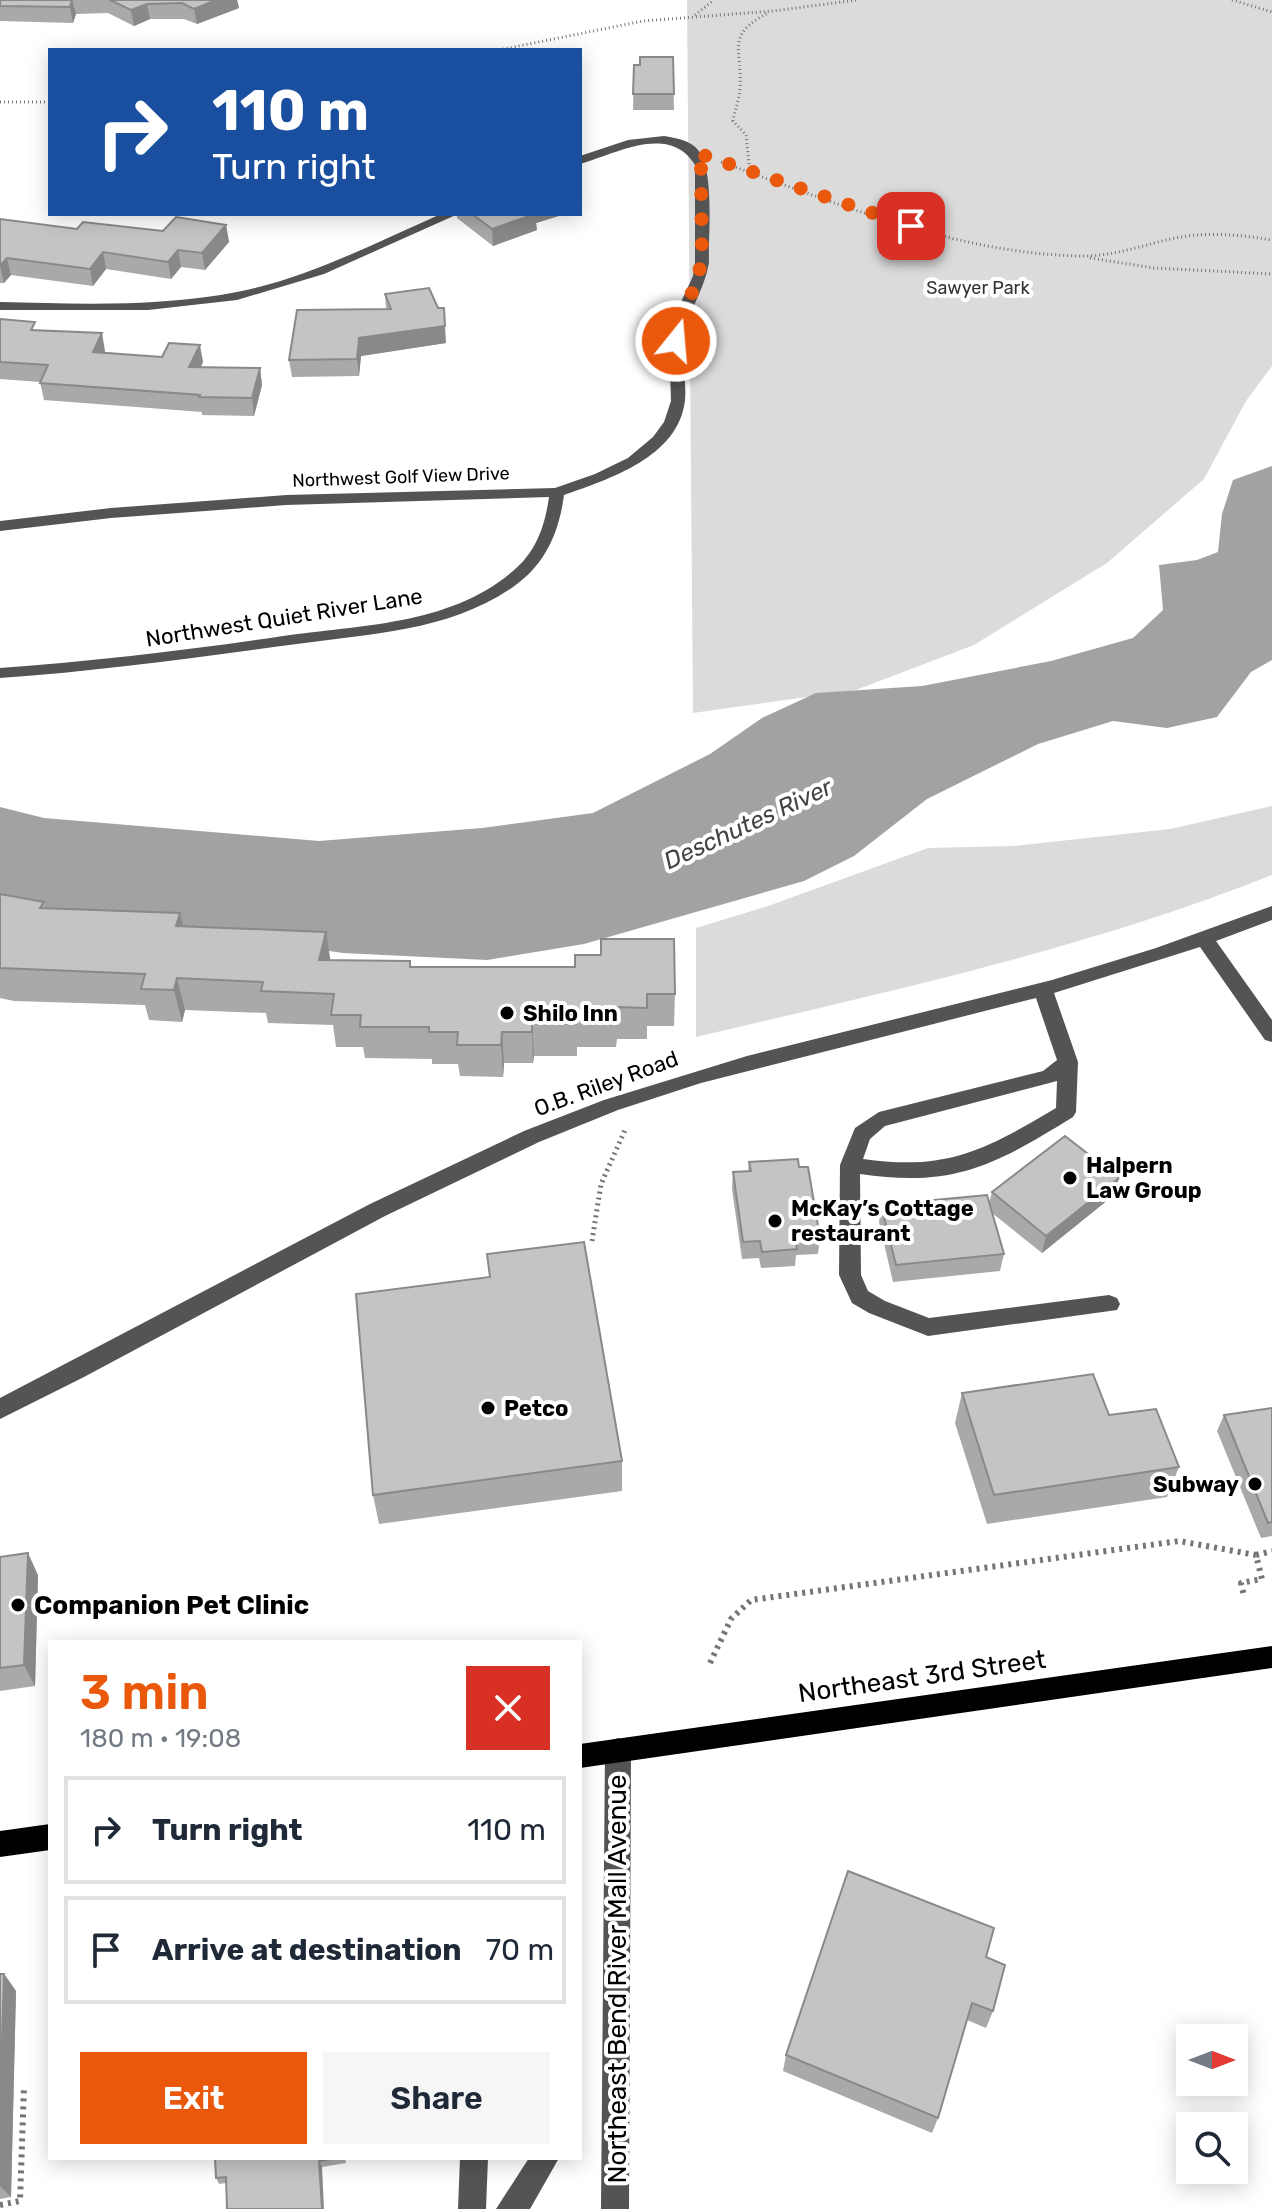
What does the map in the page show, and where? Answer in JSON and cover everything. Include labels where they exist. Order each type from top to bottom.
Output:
[{"type":"main road","name":"Northeast 3rd Street","points":[[582,1756],[1272,1657]]},
{"type":"main road","points":[[0,1844],[48,1837]]},
{"type":"street","points":[[582,159],[657,139],[684,145],[697,153]]},
{"type":"street","name":"Northwest Golf View Drive","points":[[0,526],[111,513],[286,500],[557,492],[633,461],[658,440],[671,423],[678,401],[676,341],[682,315],[700,276],[702,262],[701,165],[697,153]]},
{"type":"street","points":[[0,306],[129,308],[181,305],[239,295],[347,260],[447,216]]},
{"type":"street","name":"Northwest Quiet River Lane","points":[[0,673],[127,663],[296,640],[420,620],[467,606],[508,584],[537,554],[554,526],[557,492]]},
{"type":"street","name":"O.B. Riley Road","points":[[0,1409],[70,1375],[338,1228],[533,1135],[688,1078],[1043,989],[1205,940],[1272,913]]},
{"type":"street","points":[[1205,940],[1272,1035]]},
{"type":"street","points":[[850,1165],[908,1173],[964,1164],[1022,1138],[1066,1112],[1068,1062],[1043,989]]},
{"type":"street","points":[[1068,1062],[1049,1077],[879,1120],[862,1134],[850,1165],[850,1275],[860,1297],[928,1327],[1109,1304]]},
{"type":"street","name":"Northeast Bend River Mall Avenue","points":[[615,2209],[618,1750]]},
{"type":"street","points":[[472,2209],[474,2160]]},
{"type":"street","points":[[510,2209],[514,2209],[544,2160]]},
{"type":"path","points":[[694,16],[714,0]]},
{"type":"path","points":[[509,48],[643,21],[773,11],[857,0]]},
{"type":"path","points":[[1232,0],[1272,12]]},
{"type":"path","points":[[750,172],[746,135],[733,121],[740,90],[736,46],[740,33],[750,21],[773,11]]},
{"type":"path","points":[[0,102],[48,102]]},
{"type":"path","points":[[697,153],[911,226],[1001,248],[1154,268],[1272,274]]},
{"type":"path","points":[[1078,256],[1136,250],[1182,237],[1221,235],[1272,240]]},
{"type":"path","points":[[592,1241],[601,1184],[625,1130]]},
{"type":"path","points":[[710,1663],[731,1619],[751,1600],[1179,1541],[1256,1555],[1272,1551]]},
{"type":"path","points":[[1244,1596],[1241,1583],[1262,1579],[1256,1555]]},
{"type":"path","points":[[0,2205],[20,2201],[24,2087]]},
{"type":"green space","name":"Sawyer Park","points":[[687,0],[1272,0],[1272,366],[1246,401],[1204,479],[1107,563],[974,645],[856,690],[693,713]]},
{"type":"green space","points":[[1272,806],[1272,875],[1059,947],[696,1037],[696,928],[768,906],[928,848],[1013,846],[1170,829]]},
{"type":"water","name":"Deschutes River","points":[[1272,466],[1272,660],[1251,672],[1217,717],[1167,728],[1113,721],[1038,744],[927,799],[854,856],[804,881],[584,944],[487,960],[343,953],[0,904],[0,807],[44,818],[319,841],[482,828],[593,813],[710,754],[762,718],[816,693],[922,686],[1051,661],[1133,638],[1163,610],[1159,565],[1197,560],[1218,552],[1222,514],[1233,480]]},
{"type":"building","points":[[0,0],[72,0],[70,7],[0,6]]},
{"type":"building","points":[[110,0],[216,0],[194,9],[182,3],[147,4],[131,10]]},
{"type":"building","points":[[640,57],[673,57],[674,94],[633,94],[634,65],[640,65]]},
{"type":"building","points":[[475,216],[529,216],[492,229]]},
{"type":"building","points":[[176,217],[226,225],[202,253],[178,250],[168,262],[103,252],[90,269],[7,258],[0,266],[0,219],[77,229],[83,222],[163,231]]},
{"type":"building","points":[[429,288],[438,308],[444,308],[445,326],[359,338],[357,359],[289,360],[297,310],[391,309],[385,294]]},
{"type":"building","points":[[0,319],[35,322],[31,330],[102,333],[93,352],[162,357],[169,343],[200,345],[189,367],[260,368],[252,398],[199,397],[40,383],[48,365],[0,362]]},
{"type":"building","points":[[0,894],[44,902],[40,908],[180,913],[176,926],[326,932],[319,960],[410,961],[410,967],[575,967],[575,955],[601,955],[601,939],[674,939],[675,994],[647,994],[647,1008],[616,1007],[616,1016],[576,1016],[576,1024],[532,1024],[532,1032],[502,1032],[501,1045],[457,1045],[458,1032],[429,1032],[429,1027],[360,1027],[361,1015],[331,1015],[334,994],[261,991],[263,982],[177,978],[174,990],[141,989],[145,974],[0,968]]},
{"type":"building","points":[[1065,1136],[1119,1178],[1046,1236],[992,1192]]},
{"type":"building","name":"McKay’s Cottage restaurant","points":[[798,1159],[799,1167],[808,1167],[820,1237],[795,1238],[797,1249],[762,1252],[760,1241],[743,1242],[733,1172],[751,1171],[749,1162]]},
{"type":"building","points":[[987,1195],[1004,1254],[896,1265],[881,1205]]},
{"type":"building","name":"Petco","points":[[584,1242],[622,1461],[373,1495],[356,1294],[490,1277],[487,1254]]},
{"type":"building","points":[[1093,1374],[1109,1415],[1156,1409],[1179,1467],[994,1495],[962,1393]]},
{"type":"building","name":"Subway","points":[[1272,1408],[1272,1522],[1268,1523],[1224,1415]]},
{"type":"building","points":[[28,1553],[24,1665],[0,1668],[0,1557]]},
{"type":"building","points":[[848,1871],[994,1928],[986,1957],[1005,1965],[993,2011],[972,2003],[938,2118],[786,2055]]},
{"type":"building","points":[[0,1974],[4,1974],[0,2106]]},
{"type":"building","points":[[215,2160],[325,2160],[319,2161],[322,2209],[227,2209],[226,2177],[216,2178]]},
{"type":"place","name":"Shilo Inn","points":[[507,1013]]},
{"type":"place","name":"Halpern Law Group","points":[[1070,1178]]},
{"type":"place","name":"McKay’s Cottage restaurant","points":[[775,1221]]},
{"type":"place","name":"Petco","points":[[488,1408]]},
{"type":"place","name":"Subway","points":[[1255,1484]]},
{"type":"place","name":"Companion Pet Clinic","points":[[18,1605]]},
{"type":"route","points":[[676,341],[682,315],[700,276],[702,262],[701,165],[697,153],[911,226]]}]
